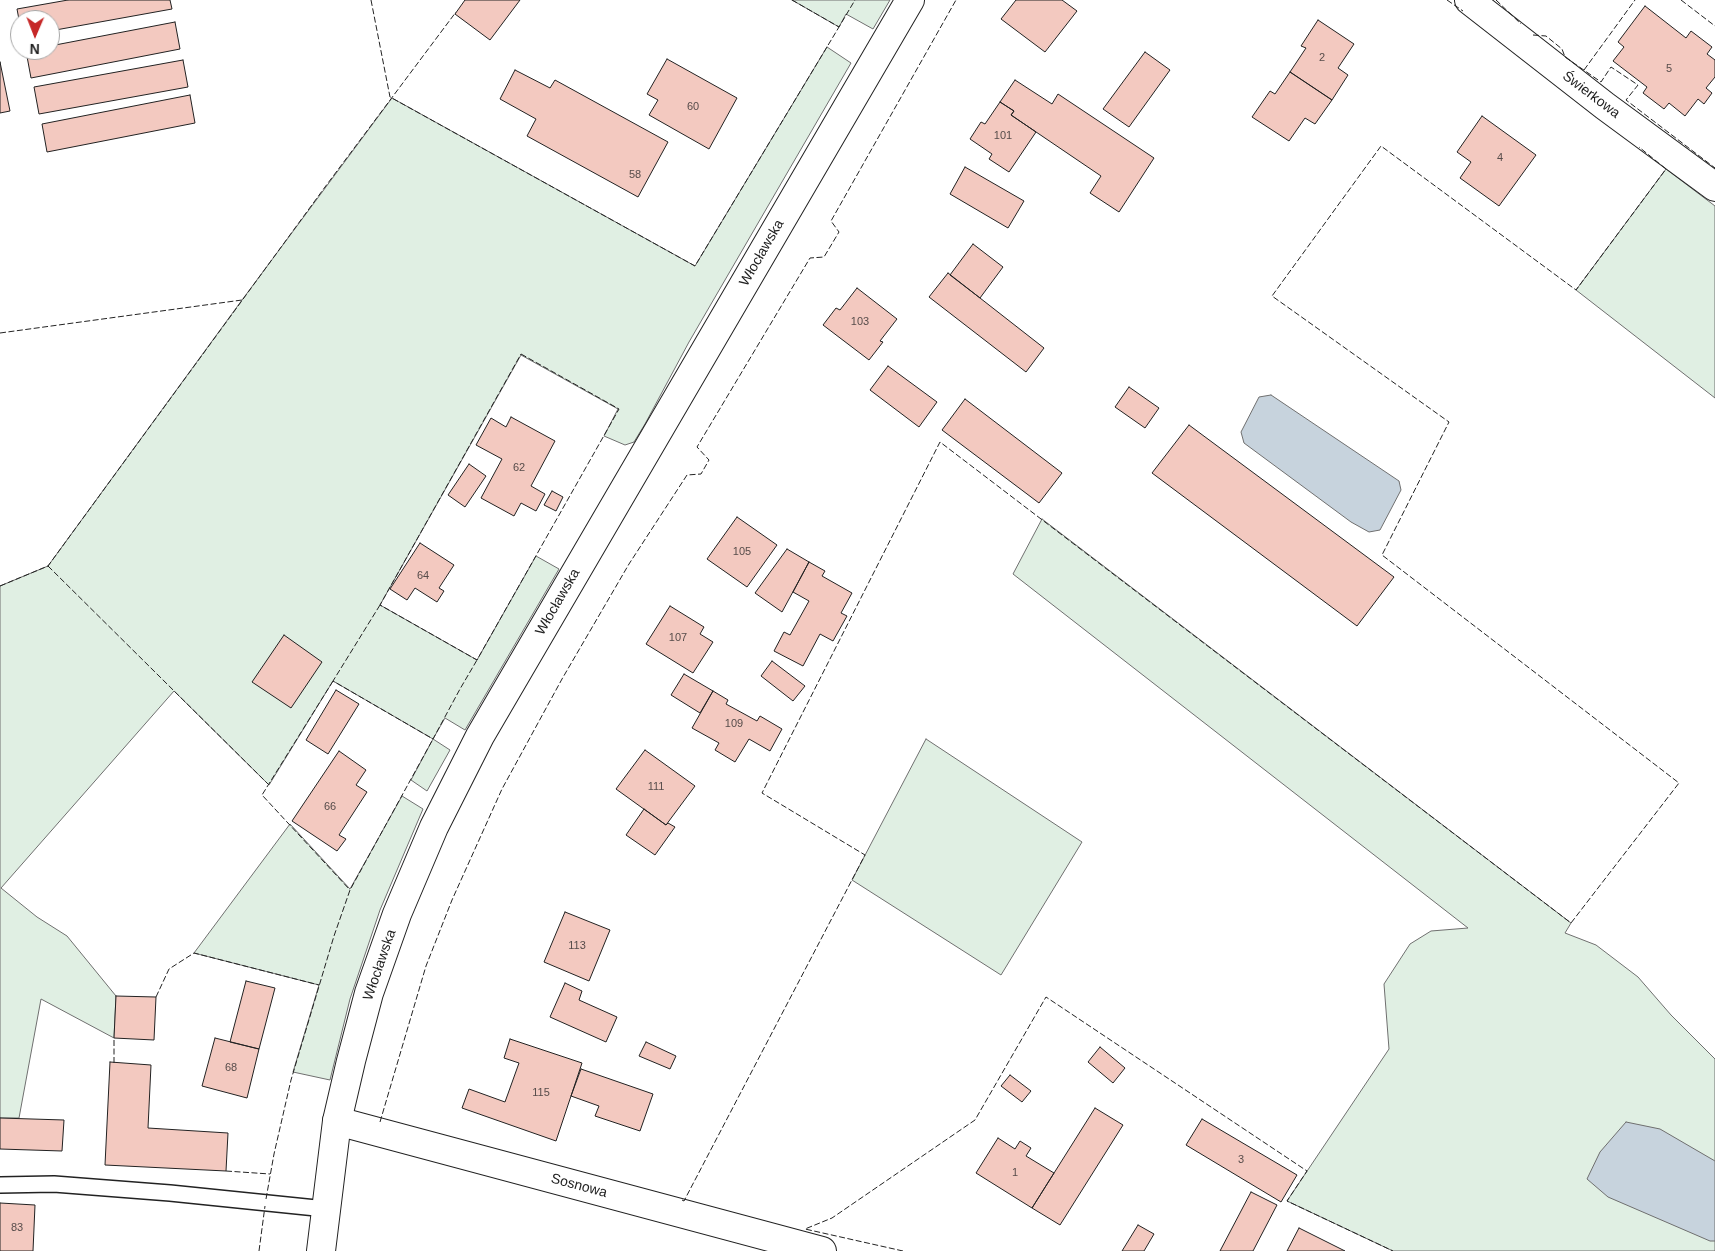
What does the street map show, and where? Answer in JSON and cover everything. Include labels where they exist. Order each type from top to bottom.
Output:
[{"type":"main road","name":"Włocławska","points":[[321,1251],[337,1121],[351,1060],[369,993],[397,914],[434,827],[480,736],[910,0]]},
{"type":"main road","name":"Świerkowa","points":[[1470,0],[1610,109],[1715,187]]},
{"type":"main road","name":"Sosnowa","points":[[337,1121],[822,1251]]},
{"type":"lane","points":[[0,1185],[54,1184],[83,1186],[326,1209]]},
{"type":"green space","points":[[792,0],[890,0],[873,29],[846,14],[839,27]]},
{"type":"green space","points":[[827,47],[851,63],[689,342],[634,442],[625,445],[604,436],[618,409],[521,355],[380,605],[477,660],[536,556],[559,569],[465,730],[445,718],[433,739],[333,681],[269,785],[174,691],[1,888],[37,917],[67,936],[116,996],[114,1038],[41,999],[19,1118],[0,1118],[0,586],[48,566],[392,98],[695,266]]},
{"type":"green space","points":[[1666,169],[1715,206],[1715,398],[1576,290]]},
{"type":"green space","points":[[1042,519],[1571,923],[1565,933],[1596,945],[1638,977],[1671,1015],[1715,1059],[1715,1251],[1393,1251],[1287,1201],[1389,1049],[1384,984],[1410,944],[1431,931],[1468,928],[1013,574]]},
{"type":"green space","points":[[433,739],[450,750],[427,791],[411,780]]},
{"type":"green space","points":[[926,739],[1082,842],[1001,975],[852,880]]},
{"type":"green space","points":[[402,796],[423,809],[380,910],[350,999],[330,1080],[293,1072],[319,985],[194,953],[290,824],[350,889]]},
{"type":"shaded area","points":[[1271,395],[1399,481],[1401,490],[1380,530],[1369,532],[1351,522],[1244,443],[1241,432],[1259,397]]},
{"type":"shaded area","points":[[1626,1122],[1660,1129],[1715,1161],[1715,1241],[1710,1241],[1608,1197],[1587,1179],[1600,1152]]},
{"type":"building","points":[[68,0],[170,0],[172,9],[60,29],[60,10],[17,9]]},
{"type":"building","points":[[465,0],[520,0],[490,40],[455,14]]},
{"type":"building","points":[[1016,0],[1062,0],[1077,11],[1045,52],[1001,19]]},
{"type":"building","points":[[1645,6],[1686,38],[1691,31],[1712,47],[1707,54],[1715,60],[1715,77],[1706,88],[1712,93],[1704,104],[1698,99],[1685,116],[1669,103],[1664,109],[1643,93],[1647,87],[1613,61],[1624,47],[1618,42]]},
{"type":"building","points":[[1318,20],[1354,44],[1338,68],[1348,75],[1332,100],[1290,72],[1306,48],[1301,46]]},
{"type":"building","points":[[175,22],[180,49],[31,78],[28,60],[60,60],[60,44]]},
{"type":"building","points":[[1145,52],[1170,70],[1129,127],[1103,109]]},
{"type":"building","points":[[667,59],[737,98],[709,149],[649,115],[658,100],[647,94]]},
{"type":"building","points":[[183,60],[188,87],[39,114],[34,87]]},
{"type":"building","points":[[0,62],[10,111],[0,113]]},
{"type":"building","points":[[515,70],[550,88],[555,80],[668,142],[638,197],[527,136],[536,119],[500,99]]},
{"type":"building","points":[[1290,72],[1332,100],[1315,124],[1305,118],[1289,141],[1252,117],[1270,91],[1275,94]]},
{"type":"building","points":[[1015,80],[1052,104],[1058,94],[1154,158],[1119,212],[1090,193],[1101,176],[1011,115],[1014,111],[1000,102]]},
{"type":"building","points":[[190,95],[195,123],[47,152],[42,124]]},
{"type":"building","points":[[1000,102],[1014,111],[1011,115],[1036,132],[1009,172],[989,159],[992,154],[970,139],[981,122],[985,124]]},
{"type":"building","points":[[1482,116],[1536,155],[1499,206],[1460,178],[1471,162],[1457,152]]},
{"type":"building","points":[[965,167],[1024,201],[1008,228],[950,194]]},
{"type":"building","points":[[973,244],[1003,267],[980,298],[950,275]]},
{"type":"building","points":[[948,273],[1044,348],[1026,372],[929,297]]},
{"type":"building","points":[[857,288],[897,319],[880,341],[883,342],[869,360],[823,325],[836,308],[840,310]]},
{"type":"building","points":[[888,366],[937,402],[919,427],[870,390]]},
{"type":"building","points":[[1129,387],[1159,408],[1145,428],[1115,407]]},
{"type":"building","points":[[965,399],[1062,473],[1039,503],[942,430]]},
{"type":"building","points":[[511,417],[555,441],[531,486],[545,494],[536,511],[521,503],[514,516],[481,498],[502,459],[476,445],[491,418],[506,427]]},
{"type":"building","points":[[1189,425],[1394,577],[1357,626],[1152,473]]},
{"type":"building","points":[[469,464],[486,476],[465,507],[448,495]]},
{"type":"building","points":[[552,491],[563,497],[556,511],[544,505]]},
{"type":"building","points":[[737,517],[777,545],[747,587],[707,559]]},
{"type":"building","points":[[420,543],[454,565],[439,588],[444,591],[437,602],[415,588],[407,600],[390,589]]},
{"type":"building","points":[[787,549],[809,562],[782,612],[755,593]]},
{"type":"building","points":[[809,562],[825,571],[822,576],[852,593],[841,613],[847,616],[833,641],[820,634],[803,666],[774,651],[784,632],[790,635],[809,601],[793,592]]},
{"type":"building","points":[[670,606],[704,627],[700,634],[713,642],[693,673],[646,644]]},
{"type":"building","points":[[284,635],[322,662],[291,708],[252,682]]},
{"type":"building","points":[[772,661],[805,686],[793,701],[761,676]]},
{"type":"building","points":[[684,674],[713,691],[700,713],[671,695]]},
{"type":"building","points":[[336,690],[359,704],[328,754],[306,740]]},
{"type":"building","points":[[713,691],[728,700],[726,704],[757,721],[760,716],[782,729],[770,751],[749,739],[735,762],[715,750],[719,743],[692,728]]},
{"type":"building","points":[[645,750],[695,786],[666,825],[616,789]]},
{"type":"building","points":[[339,751],[366,770],[356,785],[367,792],[339,835],[346,839],[337,851],[292,821]]},
{"type":"building","points":[[644,809],[666,825],[668,823],[675,827],[655,855],[626,835]]},
{"type":"building","points":[[565,912],[610,930],[589,981],[544,962]]},
{"type":"building","points":[[246,981],[275,988],[259,1049],[230,1042]]},
{"type":"building","points":[[565,983],[582,991],[579,1000],[617,1017],[606,1042],[550,1017]]},
{"type":"building","points":[[116,996],[156,997],[154,1040],[114,1038]]},
{"type":"building","points":[[215,1038],[259,1049],[247,1098],[202,1086]]},
{"type":"building","points":[[510,1039],[582,1063],[556,1141],[462,1108],[469,1089],[505,1102],[519,1063],[504,1058]]},
{"type":"building","points":[[646,1042],[676,1056],[670,1069],[639,1056]]},
{"type":"building","points":[[1100,1047],[1125,1068],[1113,1083],[1088,1062]]},
{"type":"building","points":[[110,1062],[151,1065],[148,1128],[228,1133],[226,1171],[105,1165]]},
{"type":"building","points":[[581,1069],[653,1094],[640,1131],[595,1116],[599,1106],[571,1096]]},
{"type":"building","points":[[1010,1075],[1031,1091],[1022,1102],[1001,1086]]},
{"type":"building","points":[[1095,1108],[1123,1125],[1060,1225],[1032,1208]]},
{"type":"building","points":[[0,1118],[64,1120],[62,1151],[0,1149]]},
{"type":"building","points":[[1202,1119],[1297,1175],[1281,1202],[1186,1145]]},
{"type":"building","points":[[998,1138],[1015,1149],[1020,1141],[1031,1148],[1026,1156],[1054,1173],[1032,1208],[976,1173]]},
{"type":"building","points":[[1251,1192],[1277,1205],[1253,1251],[1220,1251]]},
{"type":"building","points":[[0,1203],[35,1205],[33,1251],[0,1251]]},
{"type":"building","points":[[1138,1225],[1154,1234],[1144,1251],[1122,1251]]},
{"type":"building","points":[[1299,1228],[1345,1251],[1287,1251]]},
{"type":"fence","points":[[371,0],[390,97],[695,266],[839,27]]},
{"type":"fence","points":[[792,0],[839,27],[855,0]]},
{"type":"fence","points":[[380,1122],[426,966],[452,900],[502,789],[562,679],[629,564],[687,475],[701,474],[709,460],[697,447],[810,258],[824,257],[839,232],[831,221],[956,0]]},
{"type":"fence","points":[[1447,0],[1463,11]]},
{"type":"fence","points":[[1496,0],[1521,24]]},
{"type":"fence","points":[[1584,70],[1635,0]]},
{"type":"fence","points":[[1681,0],[1715,26]]},
{"type":"fence","points":[[0,586],[48,566],[325,187],[456,12]]},
{"type":"fence","points":[[1533,35],[1546,36],[1562,49],[1565,57],[1601,82],[1611,67],[1638,85],[1626,100],[1715,168]]},
{"type":"fence","points":[[682,1200],[684,1201],[865,855],[762,793],[940,442],[1571,923],[1679,783],[1382,555],[1449,422],[1272,296],[1381,146],[1576,290],[1666,169],[1639,147]]},
{"type":"fence","points":[[0,333],[242,300]]},
{"type":"fence","points":[[521,354],[619,409],[477,660],[380,605],[521,354]]},
{"type":"fence","points":[[48,566],[269,785]]},
{"type":"fence","points":[[380,605],[333,681],[433,739],[477,660]]},
{"type":"fence","points":[[333,681],[262,795],[350,890]]},
{"type":"fence","points":[[266,1199],[291,1080],[334,936],[350,890],[433,739]]},
{"type":"fence","points":[[156,997],[169,969],[194,953],[319,985]]},
{"type":"fence","points":[[903,1251],[805,1229],[832,1218],[975,1120],[1046,997],[1307,1171],[1287,1201],[1393,1251]]},
{"type":"fence","points":[[114,1038],[114,1063]]},
{"type":"fence","points":[[226,1171],[270,1174]]},
{"type":"fence","points":[[259,1251],[265,1206]]}]
